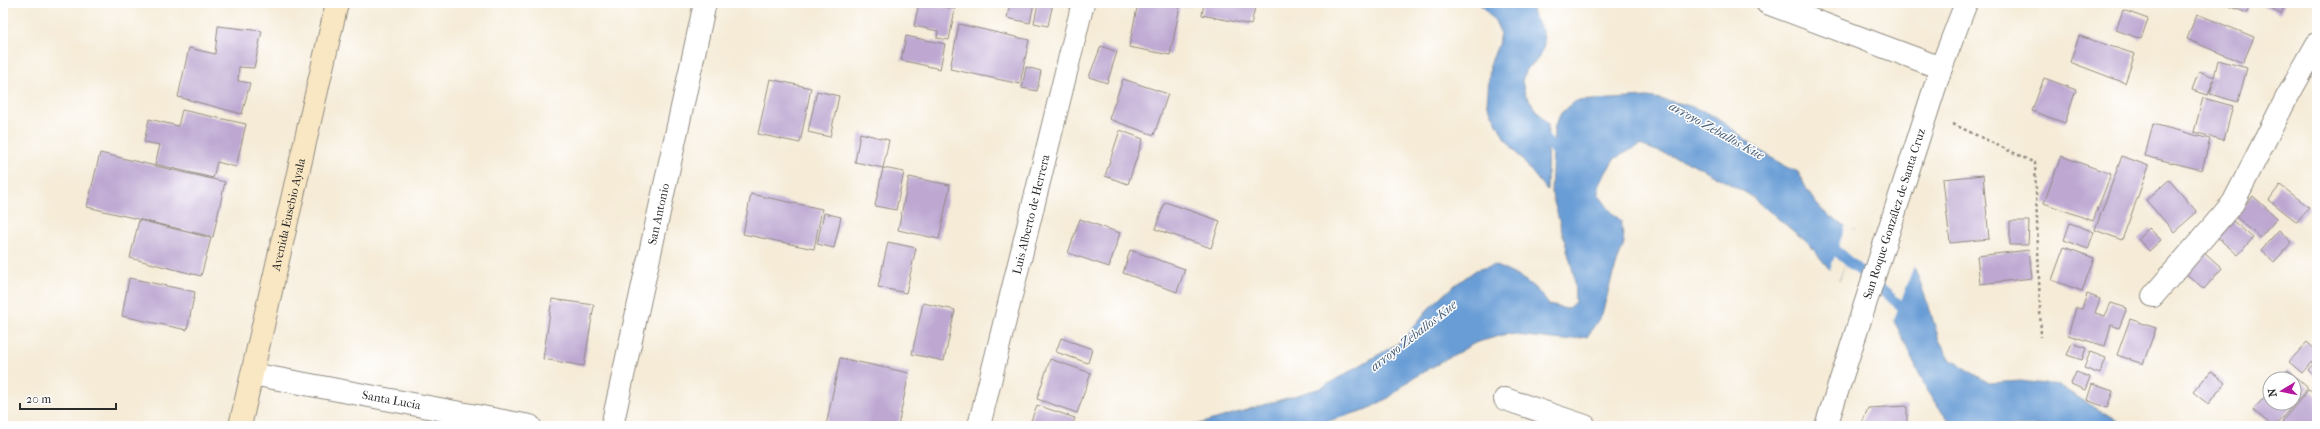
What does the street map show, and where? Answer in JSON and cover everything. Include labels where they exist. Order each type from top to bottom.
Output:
[{"type":"street","name":"Avenida Eusebio Ayala","points":[[240,426],[337,3]]},
{"type":"street","name":"San Antonio","points":[[612,426],[705,3]]},
{"type":"street","name":"Luis Alberto de Herrera","points":[[979,426],[1083,3]]},
{"type":"street","points":[[1767,3],[1942,68]]},
{"type":"street","name":"San Roque González de Santa Cruz","points":[[1826,426],[1927,111],[1966,3]]},
{"type":"street","points":[[2153,296],[2233,203],[2286,99],[2317,44]]},
{"type":"street","name":"Santa Lucia","points":[[252,374],[530,426]]},
{"type":"street","points":[[1505,399],[1585,426]]},
{"type":"path","points":[[1927,111],[2035,163],[2041,337]]},
{"type":"water","points":[[1479,3],[1532,3],[1533,15],[1539,25],[1544,41],[1542,52],[1539,57],[1526,69],[1522,81],[1525,94],[1548,125],[1547,191],[1504,137],[1487,104],[1490,64],[1498,45],[1500,32],[1495,21]]},
{"type":"water","points":[[1648,97],[1683,104],[1716,118],[1775,160],[1798,172],[1809,193],[1820,208],[1834,220],[1855,231],[1839,281],[1808,243],[1748,194],[1691,163],[1640,145],[1614,159],[1599,184],[1599,195],[1609,209],[1621,221],[1624,243],[1612,277],[1602,314],[1587,337],[1563,340],[1506,334],[1475,343],[1411,379],[1390,397],[1368,409],[1312,426],[1192,426],[1321,388],[1402,341],[1428,309],[1451,288],[1476,270],[1494,265],[1525,280],[1537,290],[1549,305],[1567,309],[1575,302],[1574,275],[1551,191],[1554,128],[1561,113],[1576,101]]},
{"type":"water","points":[[1908,250],[1929,307],[1939,340],[1951,360],[1989,383],[2021,381],[2059,386],[2126,426],[1955,426],[1934,401],[1888,310]]},
{"type":"pier","points":[[1846,225],[1857,232],[1838,283],[1829,272]]},
{"type":"pier","points":[[1907,248],[1910,249],[1915,263],[1893,322],[1886,309]]},
{"type":"building","points":[[919,3],[955,9],[949,40],[937,38],[938,31],[914,26]]},
{"type":"building","points":[[1010,3],[1034,3],[1030,23],[1007,18]]},
{"type":"building","points":[[1038,3],[1053,3],[1048,26],[1034,23]]},
{"type":"building","points":[[1138,3],[1190,3],[1189,7],[1180,6],[1170,55],[1129,47]]},
{"type":"building","points":[[1204,3],[1256,3],[1251,25],[1202,15]]},
{"type":"building","points":[[2221,3],[2250,3],[2247,13]]},
{"type":"building","points":[[2263,3],[2286,3],[2281,14],[2262,5]]},
{"type":"building","points":[[2123,10],[2148,19],[2141,39],[2116,30]]},
{"type":"building","points":[[2197,14],[2254,37],[2243,63],[2187,39]]},
{"type":"building","points":[[959,24],[1029,40],[1020,84],[950,69]]},
{"type":"building","points":[[218,26],[262,31],[254,68],[239,67],[238,81],[250,83],[242,114],[178,97],[189,48],[215,54]]},
{"type":"building","points":[[906,36],[945,44],[940,69],[901,60]]},
{"type":"building","points":[[2079,36],[2135,54],[2125,83],[2070,62]]},
{"type":"building","points":[[1101,46],[1117,52],[1107,83],[1089,77]]},
{"type":"building","points":[[2218,60],[2247,68],[2238,102],[2210,94],[2214,79],[2208,95],[2192,90],[2199,71],[2214,77]]},
{"type":"building","points":[[1026,67],[1041,71],[1037,91],[1022,88]]},
{"type":"building","points":[[2044,78],[2076,90],[2065,123],[2032,111]]},
{"type":"building","points":[[770,79],[811,88],[800,143],[758,134]]},
{"type":"building","points":[[1123,79],[1168,94],[1154,135],[1109,119]]},
{"type":"building","points":[[817,91],[839,96],[830,137],[808,132]]},
{"type":"building","points":[[2203,98],[2233,106],[2224,140],[2194,132]]},
{"type":"building","points":[[182,110],[246,124],[236,167],[217,162],[213,178],[155,164],[160,145],[144,142],[149,119],[178,126]]},
{"type":"building","points":[[2153,124],[2210,139],[2202,170],[2145,156]]},
{"type":"building","points":[[1120,130],[1143,139],[1128,184],[1105,176]]},
{"type":"building","points":[[860,133],[889,140],[883,168],[855,162]]},
{"type":"building","points":[[100,153],[225,182],[213,237],[87,207]]},
{"type":"building","points":[[2061,156],[2111,174],[2093,221],[2044,203]]},
{"type":"building","points":[[2122,156],[2149,166],[2122,240],[2095,230]]},
{"type":"building","points":[[883,168],[904,172],[896,210],[875,206]]},
{"type":"building","points":[[1983,175],[1989,239],[1950,243],[1943,179]]},
{"type":"building","points":[[909,177],[950,185],[939,239],[898,230]]},
{"type":"building","points":[[2169,180],[2197,212],[2174,232],[2146,200]]},
{"type":"building","points":[[2280,185],[2309,207],[2297,222],[2269,200]]},
{"type":"building","points":[[751,194],[822,209],[814,249],[743,234]]},
{"type":"building","points":[[2253,196],[2277,218],[2260,238],[2235,216]]},
{"type":"building","points":[[1165,202],[1220,221],[1211,248],[1155,229]]},
{"type":"building","points":[[824,213],[841,217],[834,248],[817,244]]},
{"type":"building","points":[[1080,219],[1120,233],[1109,267],[1068,253]]},
{"type":"building","points":[[139,220],[211,238],[201,276],[130,258]]},
{"type":"building","points":[[2010,221],[2029,221],[2028,245],[2010,245]]},
{"type":"building","points":[[2233,221],[2253,238],[2238,255],[2218,238]]},
{"type":"building","points":[[2070,223],[2094,232],[2088,249],[2064,240]]},
{"type":"building","points":[[2149,228],[2161,240],[2149,251],[2138,239]]},
{"type":"building","points":[[2279,230],[2292,242],[2274,262],[2261,250]]},
{"type":"building","points":[[888,242],[916,248],[906,293],[878,287]]},
{"type":"building","points":[[2064,247],[2094,258],[2082,291],[2052,280]]},
{"type":"building","points":[[1130,250],[1185,269],[1177,292],[1123,273]]},
{"type":"building","points":[[2029,250],[2032,278],[1980,284],[1977,256]]},
{"type":"building","points":[[2203,251],[2222,268],[2204,289],[2184,272]]},
{"type":"building","points":[[129,278],[195,292],[187,330],[122,316]]},
{"type":"building","points":[[2087,294],[2100,299],[2095,313],[2105,316],[2111,303],[2127,308],[2119,328],[2111,325],[2105,346],[2068,335],[2076,308],[2082,309]]},
{"type":"building","points":[[552,299],[594,305],[584,366],[543,359]]},
{"type":"building","points":[[923,303],[955,310],[944,361],[912,354]]},
{"type":"building","points":[[2130,319],[2156,328],[2143,364],[2117,355]]},
{"type":"building","points":[[1061,338],[1092,349],[1088,363],[1056,352]]},
{"type":"building","points":[[2307,342],[2317,351],[2317,356],[2302,373],[2302,371],[2300,371],[2289,362]]},
{"type":"building","points":[[2072,343],[2086,348],[2082,360],[2067,355]]},
{"type":"building","points":[[2090,352],[2106,358],[2100,374],[2084,368]]},
{"type":"building","points":[[840,358],[909,373],[898,426],[826,426]]},
{"type":"building","points":[[1050,359],[1091,373],[1077,413],[1037,399]]},
{"type":"building","points":[[2317,359],[2317,378],[2308,370]]},
{"type":"building","points":[[2211,371],[2225,383],[2208,404],[2193,392]]},
{"type":"building","points":[[2076,372],[2090,377],[2085,390],[2071,384]]},
{"type":"building","points":[[2302,383],[2308,388],[2302,395]]},
{"type":"building","points":[[2092,384],[2113,391],[2107,408],[2087,400]]},
{"type":"building","points":[[2309,389],[2317,396],[2317,426],[2287,426],[2282,421],[2290,411],[2302,411],[2302,397]]},
{"type":"building","points":[[2262,400],[2262,411],[2288,411],[2275,426],[2272,426],[2253,410]]},
{"type":"building","points":[[1037,405],[1075,418],[1072,426],[1029,426]]},
{"type":"building","points":[[1907,406],[1907,426],[1861,426],[1868,408]]},
{"type":"waterway","points":[[1539,133],[1561,156]]},
{"type":"waterway","name":"arroyo Zeballos-Kue","points":[[1835,250],[1901,306]]}]
